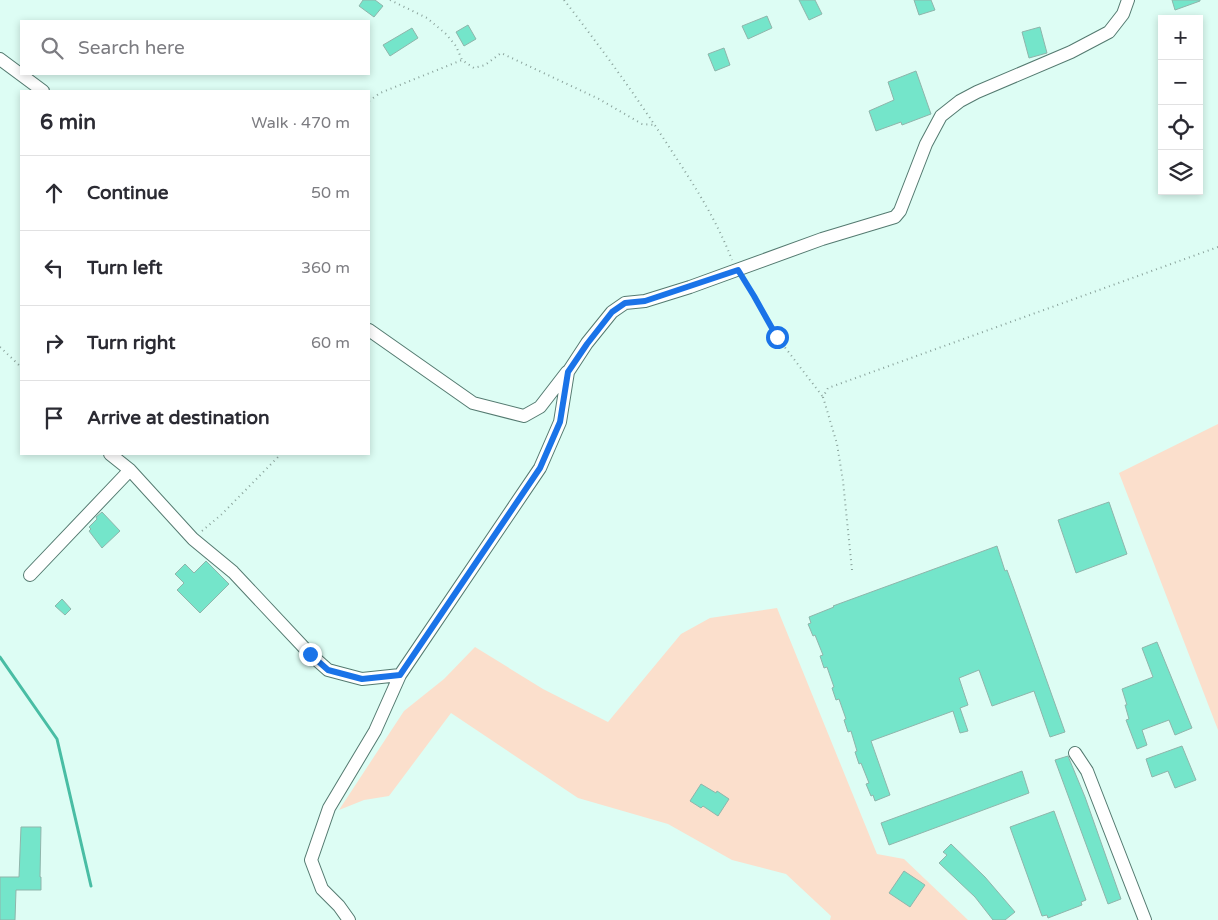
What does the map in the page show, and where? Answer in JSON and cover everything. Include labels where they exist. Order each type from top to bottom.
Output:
[{"type":"street","points":[[370,331],[473,403],[524,416],[540,407],[612,312],[625,303],[645,301],[822,239],[895,217],[900,211],[926,144],[941,116],[960,101],[977,92],[1071,52],[1109,32],[1123,14],[1128,0]]},
{"type":"street","points":[[0,59],[20,74]]},
{"type":"street","points":[[22,75],[42,90]]},
{"type":"street","points":[[349,920],[339,906],[322,889],[312,860],[329,808],[375,731],[400,675],[540,468],[560,422],[568,372]]},
{"type":"street","points":[[111,455],[130,470],[193,539],[233,572],[310,654],[328,670],[362,679],[400,675]]},
{"type":"street","points":[[30,575],[130,470]]},
{"type":"street","points":[[1074,753],[1088,770],[1144,920]]},
{"type":"path","points":[[390,0],[427,18],[440,28],[456,46],[462,60],[474,68],[485,65],[501,53],[599,99],[642,124],[655,125]]},
{"type":"path","points":[[564,0],[605,52],[655,125],[709,208],[733,263],[777,337],[823,397],[837,444],[843,481],[852,570]]},
{"type":"path","points":[[370,100],[380,93],[462,60]]},
{"type":"path","points":[[823,397],[828,388],[1218,247]]},
{"type":"path","points":[[0,347],[20,366]]},
{"type":"path","points":[[193,539],[222,514],[281,455]]},
{"type":"shaded area","points":[[1218,424],[1218,730],[1119,473]]},
{"type":"shaded area","points":[[777,608],[877,854],[904,859],[968,920],[830,920],[831,916],[786,874],[732,860],[668,824],[578,798],[451,713],[389,796],[364,800],[339,810],[404,711],[444,679],[475,647],[543,689],[608,722],[681,634],[710,618]]},
{"type":"building","points":[[363,0],[375,0],[383,6],[374,17],[359,6]]},
{"type":"building","points":[[799,0],[815,0],[822,14],[809,20]]},
{"type":"building","points":[[914,0],[931,0],[935,10],[919,15]]},
{"type":"building","points":[[1172,0],[1200,0],[1200,1],[1175,10]]},
{"type":"building","points":[[767,16],[772,28],[748,39],[742,26]]},
{"type":"building","points":[[468,25],[476,39],[464,46],[456,32]]},
{"type":"building","points":[[1040,27],[1047,53],[1029,58],[1022,32]]},
{"type":"building","points":[[412,28],[418,38],[390,56],[383,45]]},
{"type":"building","points":[[724,48],[730,65],[715,71],[708,54]]},
{"type":"building","points":[[916,71],[931,114],[902,125],[901,122],[876,131],[869,111],[894,100],[888,82]]},
{"type":"building","points":[[1109,502],[1127,554],[1076,573],[1058,520]]},
{"type":"building","points":[[102,512],[120,531],[102,548],[89,531],[91,529],[89,527]]},
{"type":"building","points":[[997,546],[1065,732],[1050,737],[1034,691],[992,706],[979,670],[959,678],[968,705],[960,708],[968,731],[960,733],[953,711],[871,741],[890,795],[875,801],[866,784],[869,783],[861,763],[859,764],[851,731],[848,732],[839,699],[836,700],[827,667],[824,668],[820,656],[823,655],[815,635],[813,636],[808,624],[811,623],[809,617],[833,606]]},
{"type":"building","points":[[206,561],[229,584],[200,613],[177,590],[184,583],[175,574],[185,564],[194,573]]},
{"type":"building","points":[[62,599],[71,609],[65,615],[55,606]]},
{"type":"building","points":[[1157,642],[1192,728],[1175,735],[1169,720],[1142,730],[1147,745],[1137,749],[1126,720],[1129,719],[1122,689],[1153,677],[1142,648]]},
{"type":"building","points":[[1182,746],[1196,780],[1175,788],[1168,771],[1152,777],[1146,759]]},
{"type":"building","points":[[1068,756],[1085,797],[1121,899],[1108,904],[1055,760]]},
{"type":"building","points":[[1022,771],[1029,793],[889,845],[881,823]]},
{"type":"building","points":[[701,784],[729,799],[718,816],[703,806],[701,808],[690,801]]},
{"type":"building","points":[[1054,811],[1086,900],[1081,902],[1082,905],[1048,918],[1047,915],[1042,916],[1010,827]]},
{"type":"building","points":[[21,827],[41,827],[41,890],[16,890],[15,920],[0,920],[0,877],[19,877]]},
{"type":"building","points":[[951,844],[985,877],[1015,912],[1005,920],[993,920],[975,897],[939,863],[947,855],[943,852]]},
{"type":"building","points":[[904,871],[925,885],[910,907],[889,893]]},
{"type":"waterway","points":[[0,657],[57,739],[91,886]]},
{"type":"route","points":[[310,654],[328,670],[362,679],[400,675],[455,591],[540,468],[560,422],[568,372],[612,312],[625,303],[645,301],[738,270],[777,337]]}]
